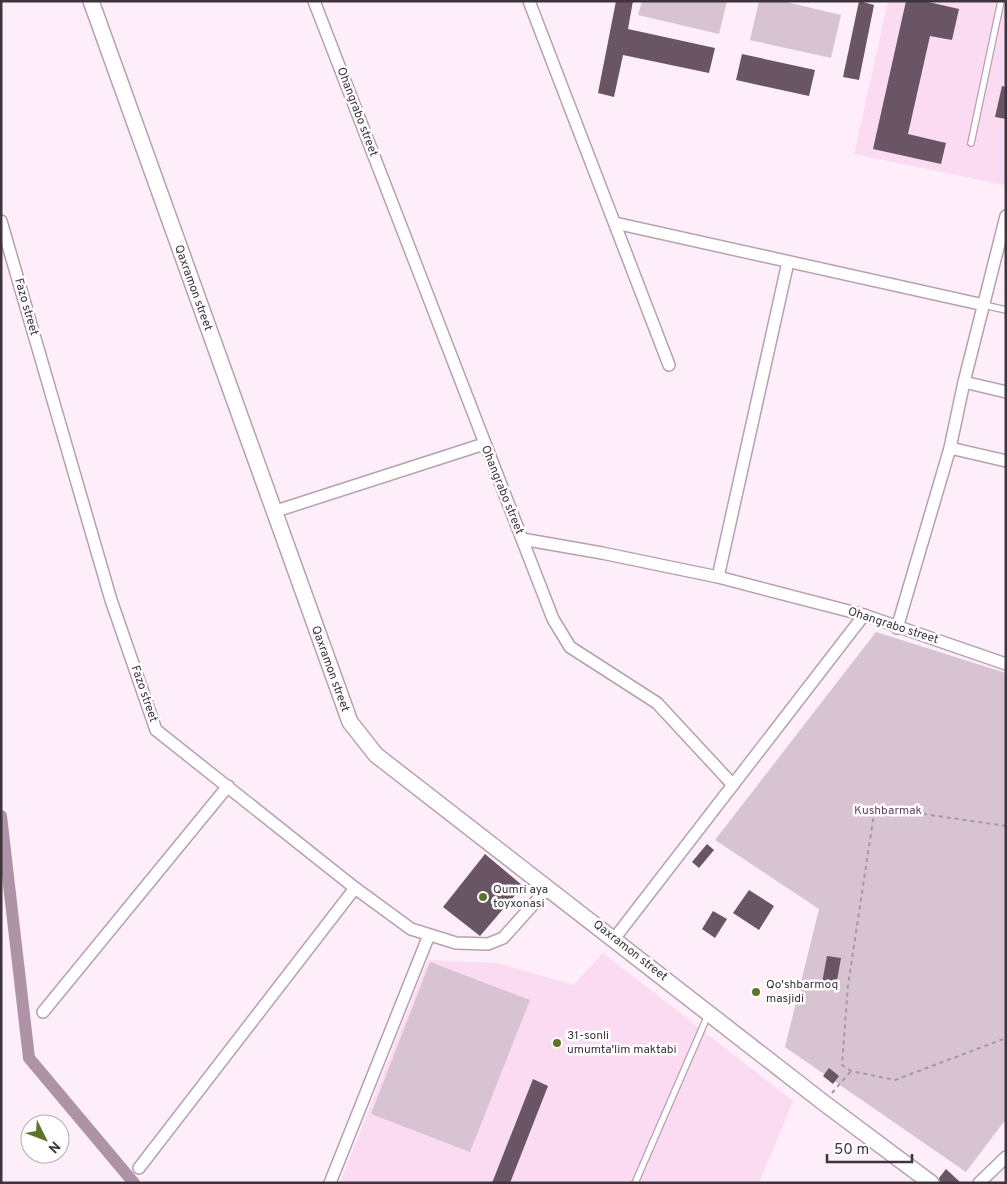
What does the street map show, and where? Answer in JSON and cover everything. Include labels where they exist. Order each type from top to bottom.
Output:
[{"type":"street","name":"Qaxramon street","points":[[91,1],[350,722],[376,755],[824,1103],[931,1183]]},
{"type":"street","name":"Ohangrabo street","points":[[314,1],[522,539],[602,552],[718,577],[864,615],[1006,664]]},
{"type":"street","points":[[529,1],[668,365]]},
{"type":"street","points":[[898,628],[950,448],[964,382],[1006,216]]},
{"type":"street","name":"Fazo street","points":[[1,221],[111,600],[156,730],[356,888],[411,929],[456,943],[488,944],[503,938],[548,888]]},
{"type":"street","points":[[615,223],[984,306]]},
{"type":"street","points":[[718,577],[788,262]]},
{"type":"street","points":[[964,382],[1006,392]]},
{"type":"street","points":[[273,512],[484,444]]},
{"type":"street","points":[[950,448],[1006,461]]},
{"type":"street","points":[[522,539],[553,619],[570,647],[656,703],[734,785]]},
{"type":"street","points":[[614,938],[864,615]]},
{"type":"street","points":[[43,1012],[228,786]]},
{"type":"street","points":[[139,1168],[356,888]]},
{"type":"street","points":[[330,1183],[429,935]]},
{"type":"street","points":[[979,1183],[1006,1157]]},
{"type":"lane","points":[[971,143],[1001,1]]},
{"type":"lane","points":[[984,306],[1006,310]]},
{"type":"lane","points":[[635,1183],[709,1013]]},
{"type":"path","points":[[1006,826],[874,807],[848,985],[842,1065],[851,1071],[895,1080],[1006,1038]]},
{"type":"path","points":[[824,1103],[851,1071]]},
{"type":"shaded area","points":[[888,1],[998,1],[1006,3],[1006,178],[1004,185],[854,154]]},
{"type":"shaded area","name":"31-sonli umumta'lim maktabi","points":[[603,953],[793,1101],[759,1183],[340,1183],[428,960],[497,963],[574,985]]},
{"type":"green space","points":[[642,1],[727,1],[719,34],[638,15]]},
{"type":"green space","points":[[759,1],[782,1],[841,15],[831,58],[750,40]]},
{"type":"green space","name":"Kushbarmak","points":[[876,632],[1006,673],[1006,1119],[966,1172],[785,1047],[819,909],[715,840]]},
{"type":"green space","points":[[430,962],[530,1000],[470,1152],[371,1114]]},
{"type":"building","points":[[616,1],[633,1],[628,29],[715,48],[709,73],[623,55],[614,97],[598,93]]},
{"type":"building","points":[[859,1],[874,5],[859,80],[843,77]]},
{"type":"building","points":[[906,1],[924,1],[959,9],[952,40],[930,36],[908,134],[946,143],[941,164],[873,149]]},
{"type":"building","points":[[742,54],[815,70],[809,96],[736,80]]},
{"type":"building","points":[[1002,86],[1006,87],[1006,119],[995,117]]},
{"type":"building","points":[[707,844],[714,850],[699,868],[692,862]]},
{"type":"building","name":"Qumri aya toyxonasi","points":[[485,854],[523,886],[480,936],[443,907]]},
{"type":"building","points":[[749,890],[774,906],[759,930],[733,913]]},
{"type":"building","points":[[713,911],[727,919],[715,938],[702,929]]},
{"type":"building","points":[[827,956],[841,958],[836,986],[822,983]]},
{"type":"building","points":[[829,1068],[839,1076],[833,1084],[823,1076]]},
{"type":"building","points":[[533,1079],[548,1086],[510,1183],[492,1183]]},
{"type":"building","points":[[946,1169],[961,1183],[940,1183],[939,1178]]},
{"type":"waterway","points":[[1,816],[29,1058],[134,1183]]},
{"type":"place","name":"Qumri aya toyxonasi","points":[[483,897]]},
{"type":"place","name":"Qo'shbarmoq masjidi","points":[[756,992]]},
{"type":"place","name":"31-sonli umumta'lim maktabi","points":[[557,1043]]}]
